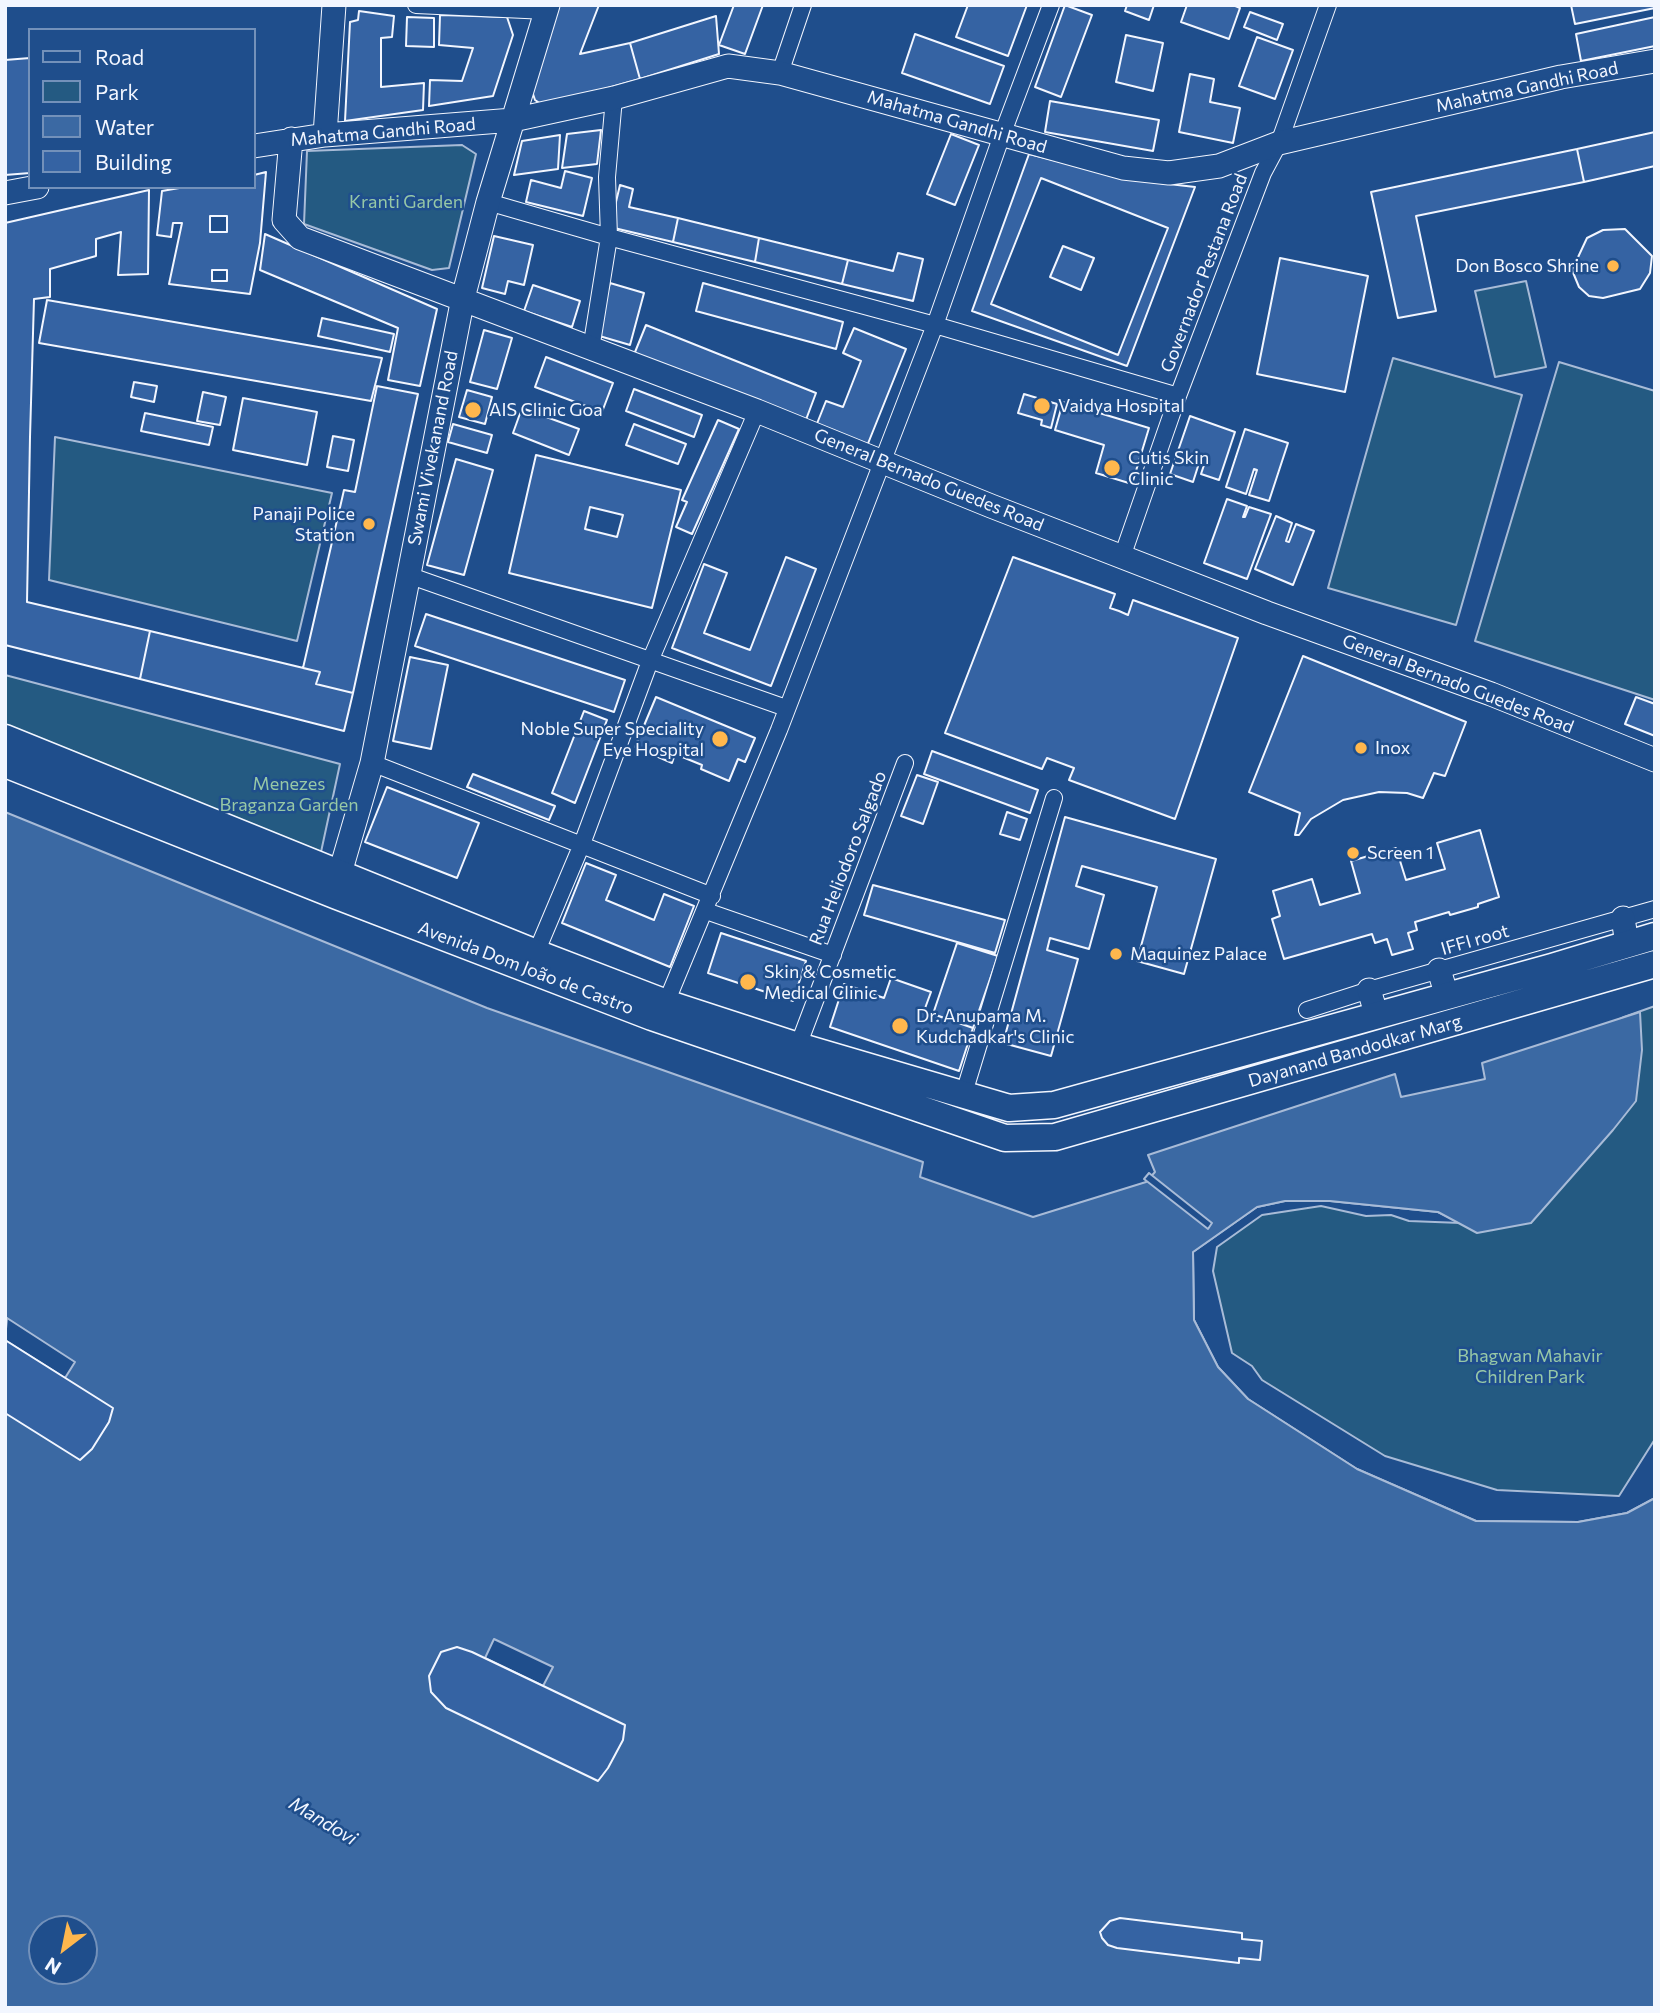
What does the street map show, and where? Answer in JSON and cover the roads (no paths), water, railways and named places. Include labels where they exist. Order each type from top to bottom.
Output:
[{"type":"main road","name":"Avenida Dom João de Castro","points":[[5,738],[652,1017],[1005,1138],[1055,1137]]},
{"type":"main road","name":"Avenida Dom João de Castro","points":[[5,764],[536,953],[666,1003],[798,1046],[1010,1108],[1062,1103],[1377,1016],[1638,934]]},
{"type":"main road","name":"Dayanand Bandodkar Marg","points":[[1055,1137],[1654,965]]},
{"type":"street","points":[[325,135],[334,5]]},
{"type":"street","points":[[416,5],[548,8]]},
{"type":"street","points":[[780,73],[803,5]]},
{"type":"street","points":[[666,1003],[709,903],[935,324],[1051,5]]},
{"type":"street","name":"Governador Pestana Road","points":[[1122,557],[1178,396],[1263,173],[1279,143],[1328,5]]},
{"type":"street","name":"Swami Vivekanand Road","points":[[339,884],[372,763],[463,298],[488,202],[548,8]]},
{"type":"street","name":"Mahatma Gandhi Road","points":[[256,146],[325,135],[513,120],[614,98],[728,66],[780,73],[1123,168],[1168,173],[1219,166],[1279,143],[1561,77],[1655,61]]},
{"type":"street","points":[[591,349],[609,237],[607,177],[614,98]]},
{"type":"street","name":"General Bernado Guedes Road","points":[[291,139],[284,220],[300,237],[757,411],[1266,613],[1491,694],[1655,760]]},
{"type":"street","points":[[5,193],[28,189]]},
{"type":"street","points":[[488,202],[935,324],[1178,396]]},
{"type":"street","points":[[536,953],[582,844],[650,661],[757,411]]},
{"type":"street","points":[[408,575],[786,708]]},
{"type":"street","points":[[372,763],[582,844],[709,903],[833,955]]},
{"type":"street","name":"Rua Heliodoro Salgado","points":[[798,1046],[905,763]]},
{"type":"street","points":[[964,1093],[1054,798]]},
{"type":"street","name":"IFFI root","points":[[1307,1010],[1439,970],[1638,934],[1655,909]]},
{"type":"street","points":[[1439,970],[1447,996]]},
{"type":"street","points":[[1369,990],[1377,1016]]},
{"type":"water","name":"Mandovi","points":[[5,812],[487,1008],[923,1162],[920,1177],[1033,1217],[1146,1182],[1155,1172],[1148,1155],[1395,1074],[1401,1097],[1485,1079],[1482,1063],[1640,1012],[1642,1050],[1636,1101],[1531,1223],[1477,1233],[1438,1212],[1330,1201],[1285,1201],[1257,1207],[1193,1252],[1194,1320],[1218,1367],[1248,1399],[1357,1469],[1476,1521],[1578,1522],[1627,1513],[1655,1498],[1655,2008],[5,2008]]},
{"type":"place","name":"Don Bosco Shrine","points":[[1613,266]]},
{"type":"place","name":"Vaidya Hospital","points":[[1042,406]]},
{"type":"place","name":"AIS Clinic Goa","points":[[473,410]]},
{"type":"place","name":"Cutis Skin Clinic","points":[[1112,468]]},
{"type":"place","name":"Panaji Police Station","points":[[369,524]]},
{"type":"place","name":"Noble Super Speciality Eye Hospital","points":[[720,739]]},
{"type":"place","name":"Inox","points":[[1361,748]]},
{"type":"place","name":"Screen 1","points":[[1353,853]]},
{"type":"place","name":"Maquinez Palace","points":[[1116,954]]},
{"type":"place","name":"Skin & Cosmetic Medical Clinic","points":[[748,982]]},
{"type":"place","name":"Dr. Anupama M. Kudchadkar's Clinic","points":[[900,1026]]},
{"type":"park label","name":"Kranti Garden","points":[[406,202]]},
{"type":"park label","name":"Menezes Braganza Garden","points":[[289,794]]},
{"type":"park label","name":"Bhagwan Mahavir Children Park","points":[[1530,1366]]}]
